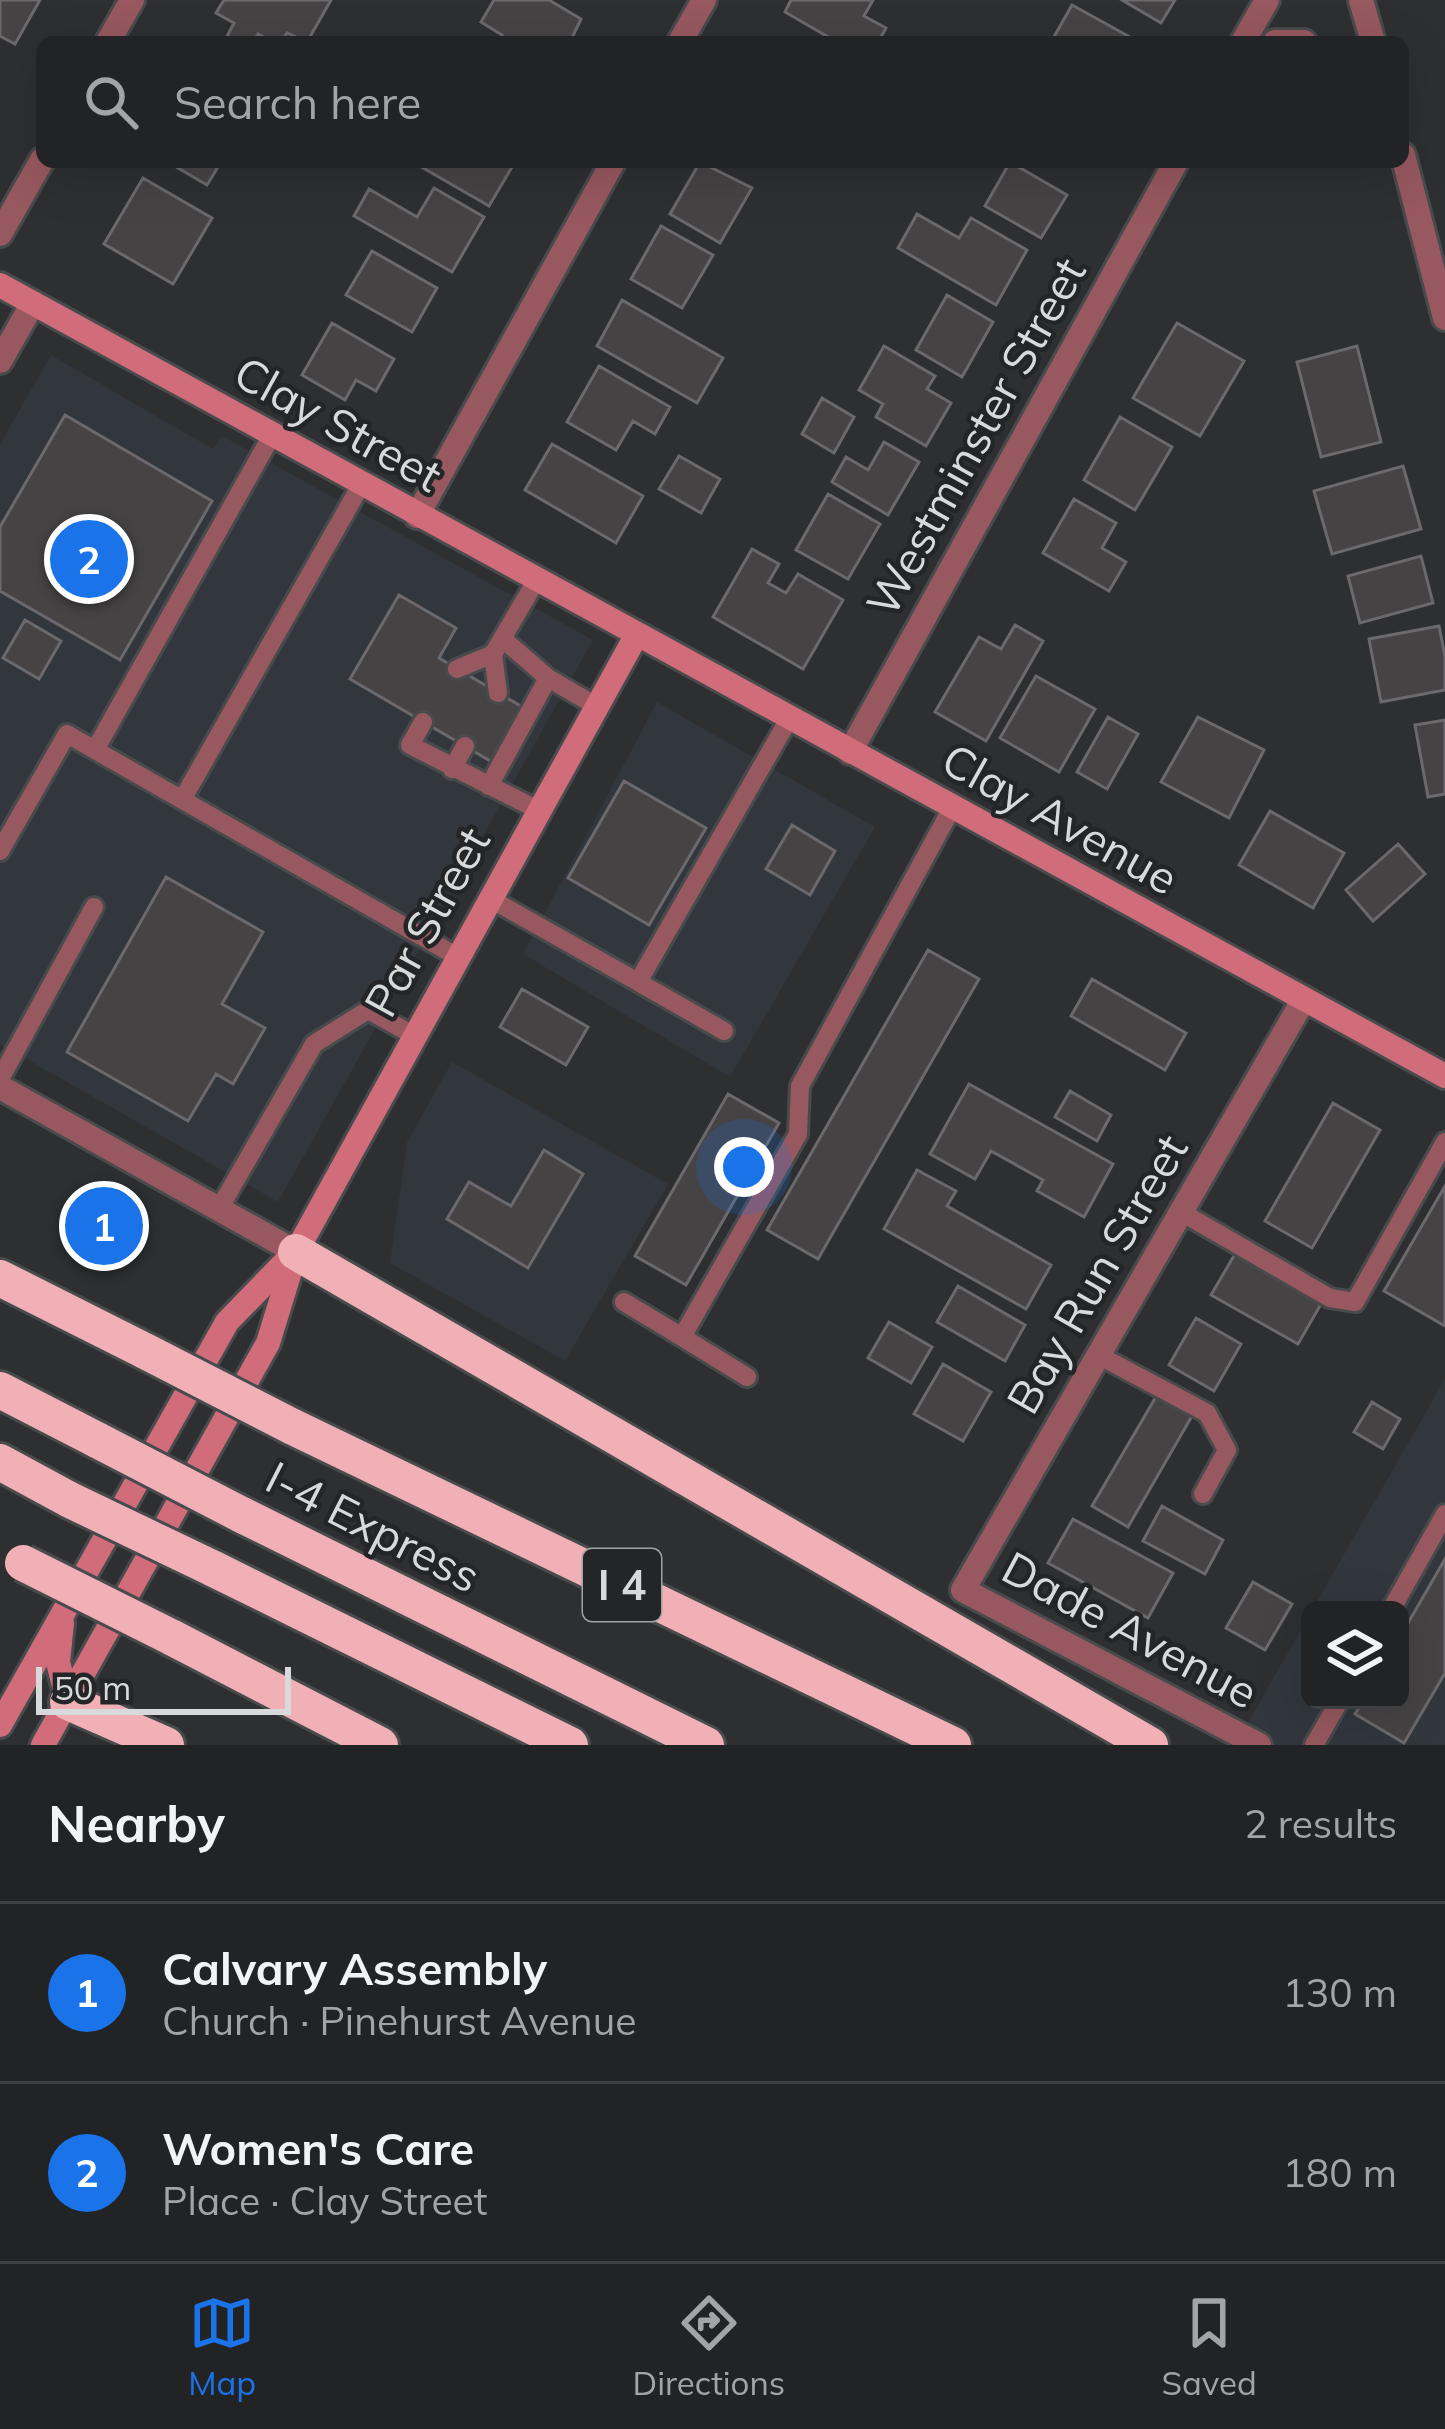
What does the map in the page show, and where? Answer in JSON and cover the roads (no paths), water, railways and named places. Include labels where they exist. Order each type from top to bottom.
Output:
[{"type":"highway","points":[[296,1252],[1150,1745]]},
{"type":"highway","name":"I 4","points":[[0,1278],[292,1426],[953,1745]]},
{"type":"highway","name":"I-4 Express","points":[[0,1390],[706,1745]]},
{"type":"highway","points":[[0,1462],[570,1745]]},
{"type":"highway","points":[[12,1557],[380,1745]]},
{"type":"highway","points":[[68,1702],[166,1745]]},
{"type":"street","points":[[111,36],[132,0]]},
{"type":"street","points":[[683,36],[704,0]]},
{"type":"street","points":[[1246,36],[1267,0]]},
{"type":"street","points":[[1361,0],[1371,36]]},
{"type":"street","points":[[0,234],[37,168]]},
{"type":"street","points":[[417,516],[611,168]]},
{"type":"street","name":"Westminster Street","points":[[850,752],[1173,168]]},
{"type":"street","points":[[1406,168],[1445,318]]},
{"type":"street","name":"Clay Street","points":[[0,284],[636,636]]},
{"type":"street","points":[[0,361],[33,303]]},
{"type":"street","name":"Clay Avenue","points":[[636,636],[1445,1076]]},
{"type":"street","name":"Par Street","points":[[44,1745],[268,1343],[296,1252],[636,636]]},
{"type":"street","name":"Bay Run Street","points":[[963,1590],[1304,999]]},
{"type":"street","points":[[0,1083],[296,1252]]},
{"type":"street","name":"Par Street","points":[[0,1725],[227,1322],[296,1252]]},
{"type":"street","name":"Dade Avenue","points":[[963,1590],[1259,1745]]},
{"type":"street","points":[[64,1608],[58,1662],[68,1702]]},
{"type":"lane","points":[[95,750],[272,436]]},
{"type":"lane","points":[[182,800],[361,485]]},
{"type":"lane","points":[[498,693],[498,646],[536,581]]},
{"type":"lane","points":[[457,669],[498,646]]},
{"type":"lane","points":[[498,646],[596,706]]},
{"type":"lane","points":[[489,786],[548,678]]},
{"type":"lane","points":[[638,982],[789,719]]},
{"type":"lane","points":[[423,722],[410,745],[538,810]]},
{"type":"lane","points":[[0,851],[67,734],[456,956]]},
{"type":"lane","points":[[452,769],[465,746]]},
{"type":"lane","points":[[682,1337],[798,1134],[800,1086],[952,808]]},
{"type":"lane","points":[[489,898],[724,1031]]},
{"type":"lane","points":[[0,1083],[94,907]]},
{"type":"lane","points":[[218,1209],[314,1044],[368,1010],[412,1035]]},
{"type":"lane","points":[[1181,1212],[1330,1298],[1355,1302],[1445,1142]]},
{"type":"lane","points":[[624,1302],[747,1377]]},
{"type":"lane","points":[[1098,1355],[1207,1413],[1228,1450],[1203,1494]]},
{"type":"lane","points":[[1396,1601],[1445,1514]]},
{"type":"lane","points":[[1314,1745],[1335,1709]]},
{"type":"place","name":"Women's Care","points":[[89,559]]},
{"type":"place","name":"Calvary Assembly","points":[[104,1226]]}]
